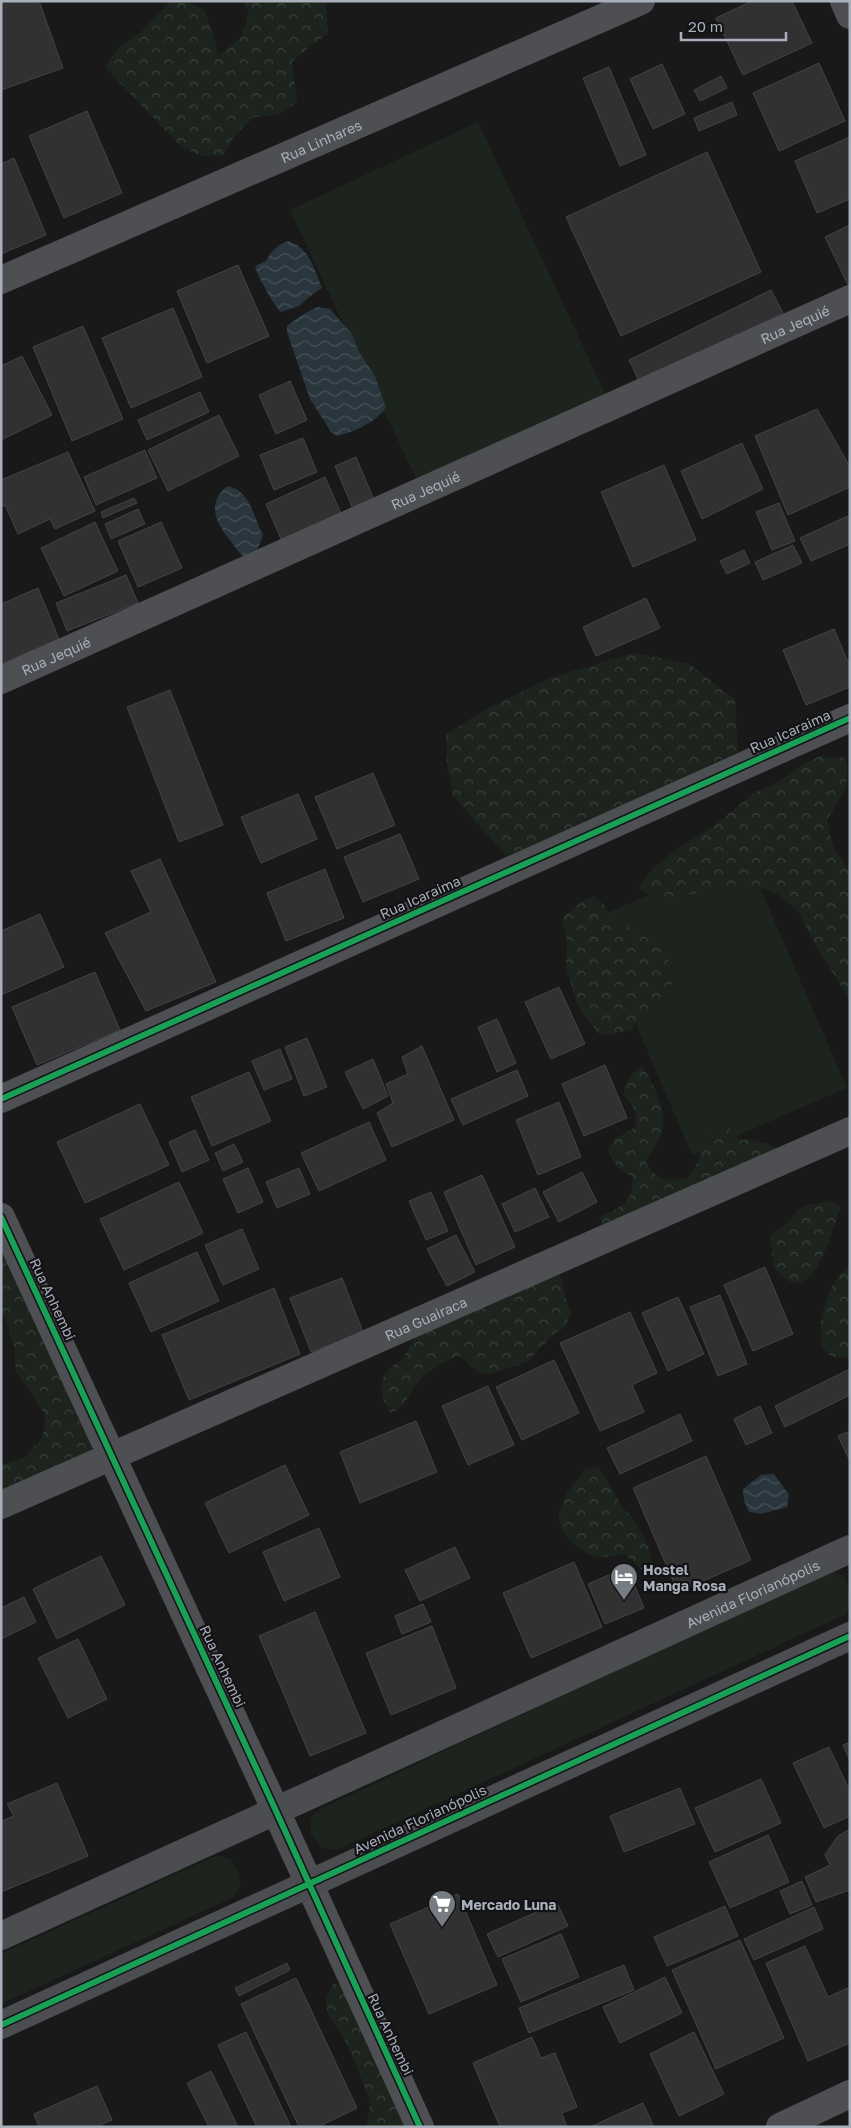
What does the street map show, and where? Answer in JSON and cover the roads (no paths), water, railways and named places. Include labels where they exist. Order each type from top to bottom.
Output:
[{"type":"street","name":"Rua Linhares","points":[[1,280],[641,1]]},
{"type":"street","points":[[844,1],[850,15]]},
{"type":"street","name":"Rua Jequié","points":[[1,680],[850,299]]},
{"type":"street","name":"Rua Icaraima","points":[[1,1099],[850,718]]},
{"type":"street","name":"Rua Guairaca","points":[[1,1505],[850,1131]]},
{"type":"street","name":"Rua Anhembi","points":[[1,1217],[420,2127]]},
{"type":"street","name":"Avenida Florianópolis","points":[[1,1936],[848,1555]]},
{"type":"street","name":"Avenida Florianópolis","points":[[1,2025],[850,1636]]},
{"type":"street","points":[[780,2127],[850,2094]]},
{"type":"water","points":[[288,241],[295,244],[306,254],[314,267],[322,288],[299,306],[281,312],[266,290],[255,266],[266,261],[275,249]]},
{"type":"water","points":[[318,307],[330,309],[351,333],[359,352],[375,376],[386,408],[364,426],[337,436],[331,432],[310,399],[287,332],[287,326],[302,315]]},
{"type":"water","points":[[227,486],[235,488],[246,499],[263,535],[256,553],[244,557],[220,526],[215,512],[217,499]]},
{"type":"water","points":[[774,1474],[789,1495],[787,1507],[761,1514],[749,1512],[744,1501],[743,1489],[761,1475]]},
{"type":"place","name":"Hostel Manga Rosa","points":[[624,1601]]},
{"type":"place","name":"Mercado Luna","points":[[442,1928]]}]
